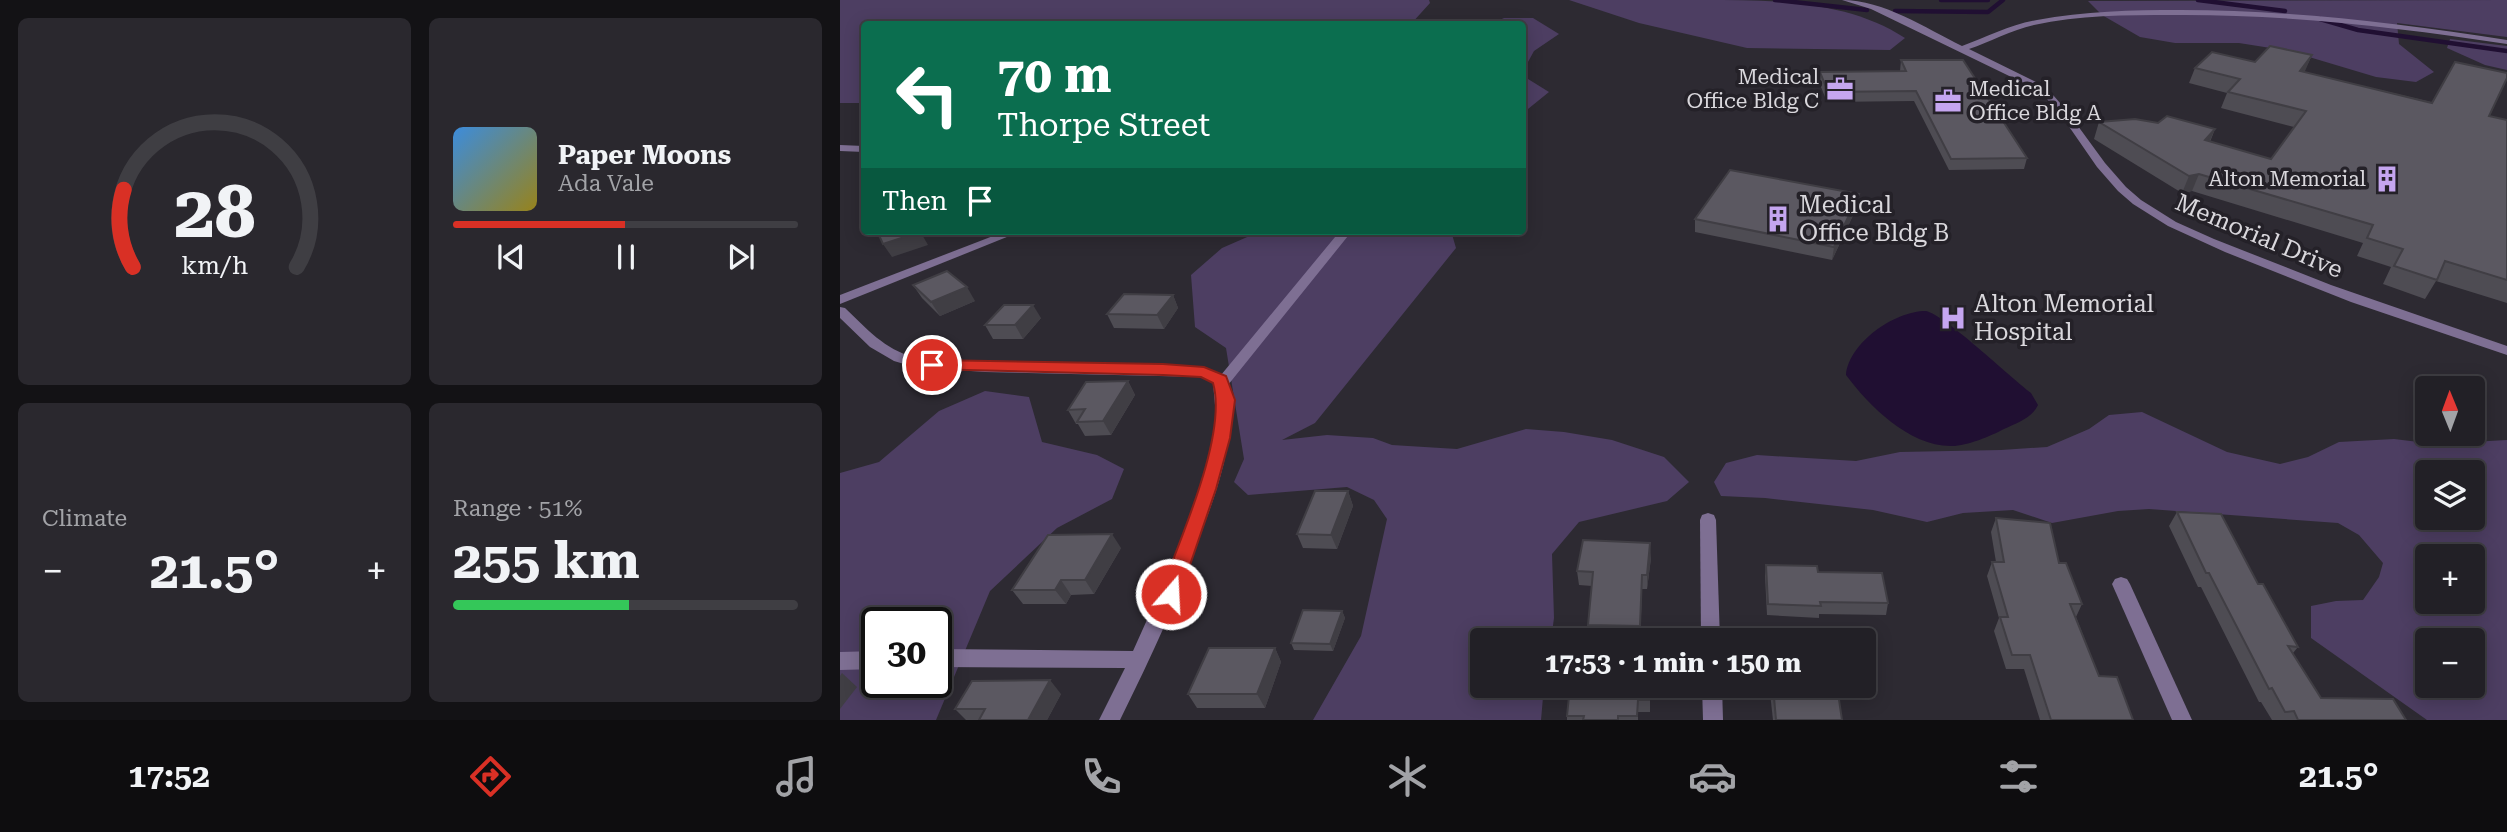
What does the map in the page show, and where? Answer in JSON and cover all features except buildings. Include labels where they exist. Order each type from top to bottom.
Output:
[{"type":"street","name":"Memorial Drive","points":[[1846,0],[1874,7],[2043,89],[2057,102],[2110,176],[2133,198],[2164,219],[2324,287],[2425,325],[2507,351]]},
{"type":"street","points":[[1962,49],[2046,20],[2088,13],[2153,10],[2251,12],[2334,19],[2507,42]]},
{"type":"street","points":[[840,148],[861,149]]},
{"type":"street","points":[[977,235],[982,244]]},
{"type":"street","points":[[840,300],[1006,235]]},
{"type":"street","points":[[1222,383],[1343,235]]},
{"type":"street","points":[[840,311],[875,344],[900,358],[914,362],[985,367],[1204,372],[1222,383],[1226,400],[1223,425],[1207,489],[1171,594],[1141,660],[1109,720]]},
{"type":"street","points":[[1708,520],[1711,628]]},
{"type":"street","points":[[2121,583],[2182,720]]},
{"type":"street","points":[[952,658],[1141,660]]},
{"type":"street","points":[[840,661],[861,660]]},
{"type":"street","points":[[1712,698],[1713,720]]},
{"type":"shaded area","points":[[840,0],[1429,0],[1430,3],[1414,21],[861,21],[861,103],[840,103]]},
{"type":"shaded area","points":[[1569,0],[1782,2],[1834,9],[1859,16],[1905,38],[1890,50],[1747,48],[1639,23]]},
{"type":"shaded area","points":[[2507,0],[2507,37],[2397,23],[2399,44],[2434,72],[2416,82],[2376,77],[2289,51],[2239,43],[2175,43],[2140,37],[2102,15],[2088,1]]},
{"type":"shaded area","points":[[1504,18],[1533,18],[1559,34],[1534,51],[1526,66],[1526,21],[1498,21]]},
{"type":"shaded area","points":[[2450,39],[2507,46],[2507,70],[2485,65],[2447,48]]},
{"type":"shaded area","points":[[1526,78],[1549,92],[1526,111]]},
{"type":"shaded area","points":[[1252,235],[1452,235],[1456,248],[1315,423],[1282,440],[1327,435],[1373,438],[1392,445],[1457,449],[1526,429],[1564,432],[1612,440],[1664,457],[1689,482],[1667,501],[1579,522],[1552,554],[1553,628],[1470,628],[1470,698],[1543,698],[1541,720],[1313,720],[1361,636],[1387,519],[1374,500],[1347,487],[1248,495],[1234,482],[1244,459],[1226,348],[1195,327],[1191,275],[1222,248]]},
{"type":"shaded area","points":[[1926,311],[1962,334],[2031,393],[2038,405],[2028,417],[1965,444],[1936,445],[1906,432],[1866,399],[1846,375],[1855,352],[1875,331],[1887,323],[1913,312]]},
{"type":"shaded area","points":[[985,391],[1029,397],[1042,442],[1097,455],[1124,469],[1112,499],[1057,528],[990,591],[952,682],[952,607],[861,607],[861,698],[945,698],[936,720],[840,720],[840,473],[879,462],[939,411]]},
{"type":"shaded area","points":[[2142,412],[2227,452],[2280,464],[2308,457],[2339,442],[2394,439],[2415,442],[2415,446],[2485,446],[2485,441],[2507,440],[2507,720],[2427,720],[2311,638],[2311,606],[2336,601],[2363,600],[2379,577],[2383,563],[2359,535],[2338,523],[2149,509],[2118,511],[2052,523],[2013,510],[1963,513],[1927,522],[1873,510],[1721,496],[1714,482],[1726,463],[1757,455],[1856,461],[1900,452],[2047,447],[2089,429],[2109,415]]},
{"type":"waterway","points":[[1775,0],[1867,10]]},
{"type":"waterway","points":[[1941,0],[1988,0]]},
{"type":"waterway","points":[[1895,11],[1988,12],[2003,0]]},
{"type":"waterway","points":[[2198,0],[2285,11]]},
{"type":"waterway","points":[[2320,19],[2358,30],[2507,51]]},
{"type":"place","name":"Medical Office Bldg C","points":[[1840,89]]},
{"type":"place","name":"Medical Office Bldg A","points":[[1948,101]]},
{"type":"place","name":"Alton Memorial","points":[[2387,179]]},
{"type":"place","name":"Medical Office Bldg B","points":[[1778,219]]},
{"type":"place","name":"Alton Memorial Hospital","points":[[1953,318]]},
{"type":"route","points":[[932,365],[1204,372],[1220,380],[1226,400],[1221,438],[1207,489],[1171,594]]}]
